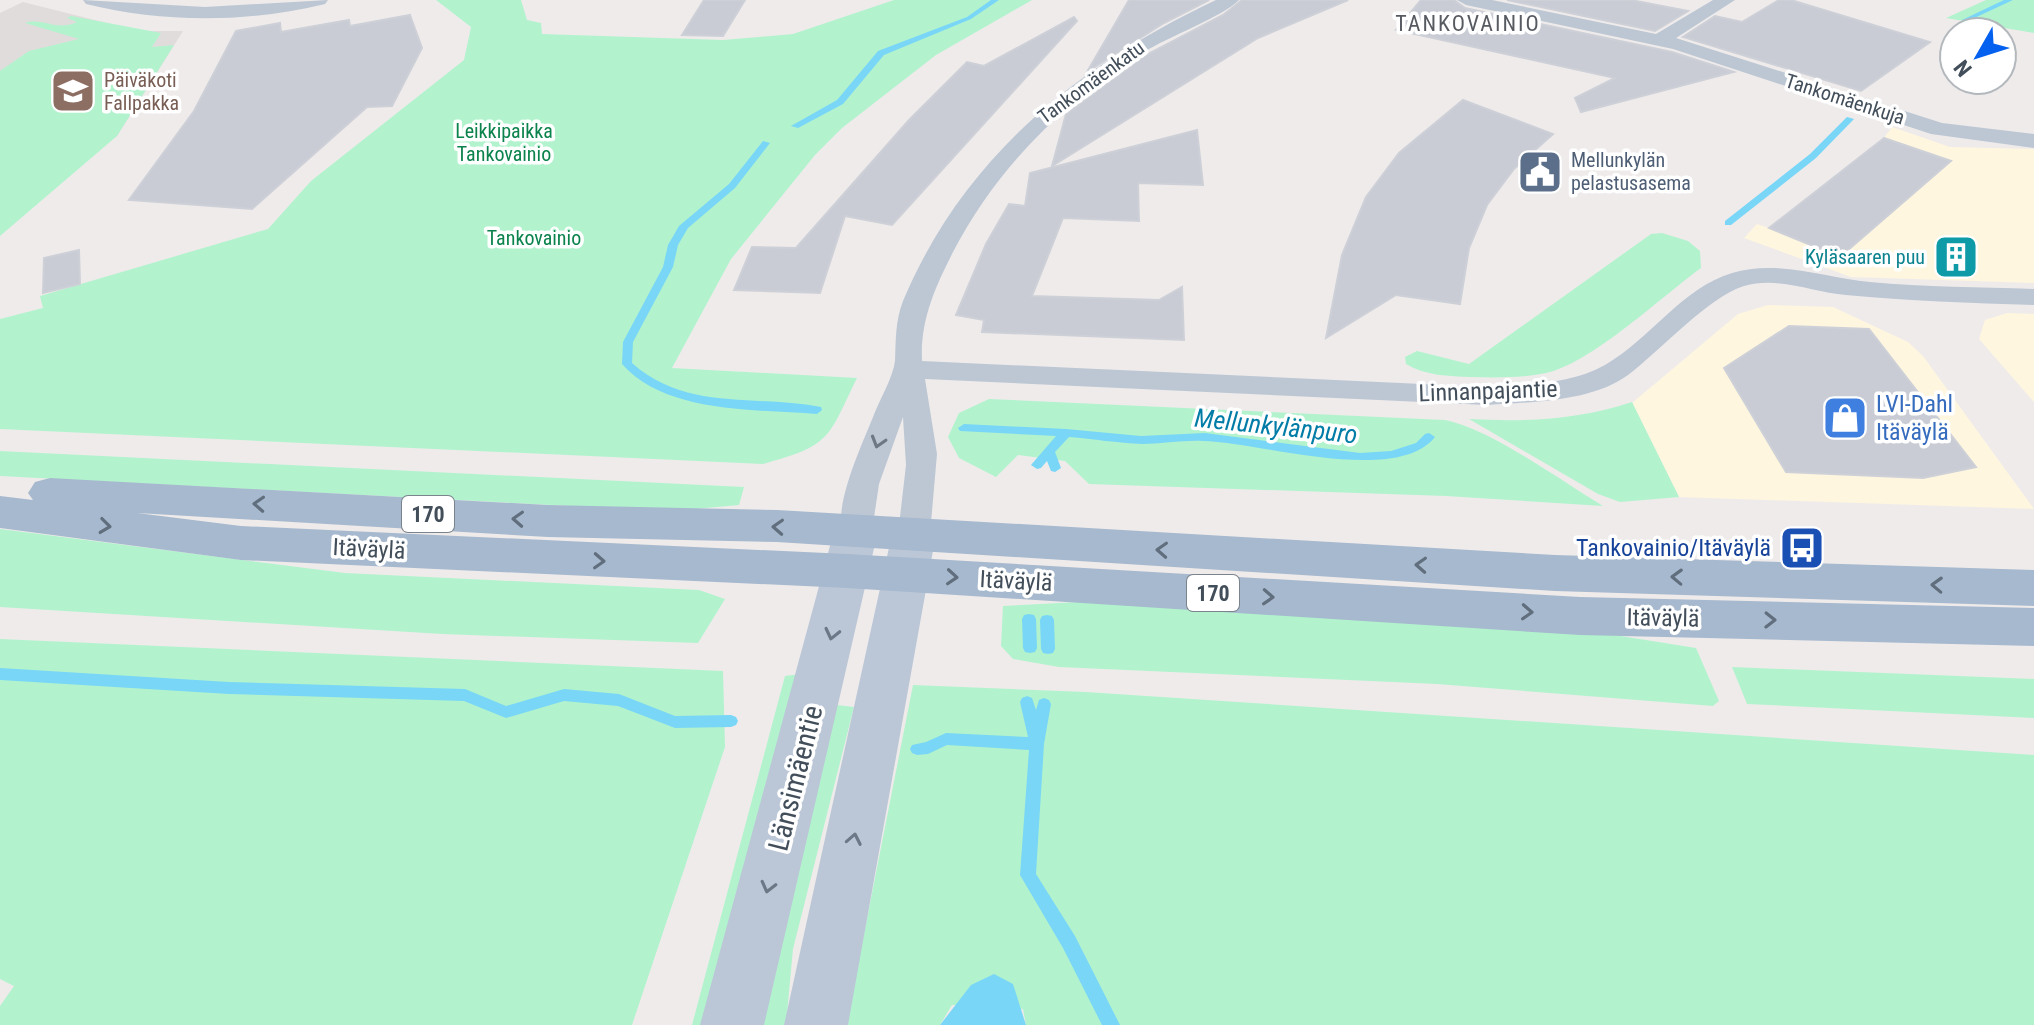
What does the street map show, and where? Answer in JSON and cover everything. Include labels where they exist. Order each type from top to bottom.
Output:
[{"type":"main road","name":"Itäväylä","points":[[0,493],[85,494],[548,521],[851,551]]},
{"type":"main road","name":"Itäväylä","points":[[0,512],[241,543],[851,551],[2034,588]]},
{"type":"main road","name":"Länsimäentie","points":[[732,1025],[851,551]]},
{"type":"main road","name":"Itäväylä","points":[[910,554],[1580,616],[2034,627]]},
{"type":"main road","points":[[816,1025],[910,554]]},
{"type":"street","points":[[92,0],[129,10],[179,15],[231,14],[319,0]]},
{"type":"street","name":"Tankomäenkatu","points":[[910,554],[921,444],[906,369],[909,323],[950,230],[1004,155],[1036,120],[1076,88],[1156,35],[1230,0]]},
{"type":"street","points":[[1466,0],[1660,39],[1726,0]]},
{"type":"street","name":"Tankomäenkuja","points":[[1660,39],[1939,129],[2034,141]]},
{"type":"street","name":"Linnanpajantie","points":[[906,369],[1487,396],[1560,391],[1615,371],[1715,290],[1739,279],[1779,275],[1832,286],[1907,293],[2034,297]]},
{"type":"street","name":"Tankomäenkatu","points":[[851,551],[863,484],[906,369]]},
{"type":"shaded area","name":"Päiväkoti Fallpakka","points":[[23,2],[139,31],[183,31],[117,136],[0,167],[0,13]]},
{"type":"shaded area","points":[[1892,127],[1950,147],[2034,149],[2034,283],[1851,277],[1744,238],[1757,224],[1769,228],[1884,138]]},
{"type":"shaded area","points":[[1768,305],[1833,307],[1908,342],[1923,356],[2034,509],[1679,497],[1632,403],[1738,314]]},
{"type":"shaded area","points":[[2007,313],[2034,314],[2034,402],[1979,339],[1985,320]]},
{"type":"green space","name":"Tankovainio","points":[[436,0],[521,0],[527,20],[541,23],[542,34],[723,40],[793,34],[894,0],[1032,0],[936,55],[842,128],[815,155],[731,259],[672,368],[857,378],[825,437],[803,451],[763,464],[0,429],[0,319],[43,308],[40,296],[268,229],[311,181],[464,60],[471,27]]},
{"type":"green space","points":[[1986,0],[2034,0],[2034,33],[2018,30],[2018,16],[1950,16]]},
{"type":"green space","name":"Päiväkoti Fallpakka","points":[[71,16],[161,33],[152,47],[174,45],[117,136],[0,236],[0,71],[29,51],[79,39],[25,23],[69,25],[77,22],[67,18]]},
{"type":"green space","points":[[1662,233],[1688,241],[1700,251],[1701,268],[1628,326],[1568,365],[1541,374],[1491,377],[1437,375],[1406,364],[1405,357],[1417,351],[1469,364],[1651,234]]},
{"type":"green space","points":[[989,399],[1445,420],[1463,425],[1504,445],[1603,506],[1446,496],[1089,484],[1065,461],[1018,455],[996,477],[959,458],[948,437],[959,413]]},
{"type":"green space","points":[[1632,402],[1679,497],[1620,502],[1598,494],[1469,419],[1552,418],[1592,413]]},
{"type":"green space","points":[[0,451],[744,487],[739,505],[695,509],[628,509],[0,476]]},
{"type":"green space","points":[[0,529],[345,573],[699,590],[725,599],[698,643],[442,634],[0,607]]},
{"type":"green space","points":[[1098,601],[1564,627],[1696,648],[1719,701],[1713,706],[1437,684],[1059,667],[1013,659],[1001,646],[1003,606]]},
{"type":"green space","points":[[0,639],[723,671],[725,747],[632,1025],[0,1025],[0,1006],[14,986],[0,979]]},
{"type":"green space","points":[[1732,667],[2034,679],[2034,718],[1747,704]]},
{"type":"green space","points":[[801,674],[714,1025],[692,1025],[785,676]]},
{"type":"green space","points":[[913,685],[1086,692],[2034,755],[2034,1025],[1026,1025],[1023,1009],[952,1005],[940,1025],[846,1025]]},
{"type":"green space","points":[[837,705],[854,707],[793,949],[786,1025],[757,1025]]},
{"type":"water","points":[[994,974],[1013,984],[1026,1025],[940,1025],[971,985]]},
{"type":"building","points":[[704,0],[745,0],[723,36],[682,35]]},
{"type":"building","points":[[1129,0],[1209,0],[1164,23],[1087,72]]},
{"type":"building","points":[[1242,0],[1348,0],[1258,38],[1052,166],[1066,114],[1146,55],[1223,15]]},
{"type":"building","points":[[1421,0],[1454,0],[1465,8],[1672,52],[1734,72],[1581,112],[1575,98],[1615,78],[1396,30]]},
{"type":"building","points":[[1507,0],[1631,0],[1688,11],[1655,31]]},
{"type":"building","points":[[1779,0],[1791,0],[1930,42],[1861,91],[1683,37],[1715,16],[1742,22]]},
{"type":"building","points":[[410,15],[422,48],[392,106],[367,107],[252,209],[129,200],[194,111],[236,31],[280,23],[281,32],[349,20],[350,26]]},
{"type":"building","points":[[1074,17],[1077,21],[892,225],[845,216],[820,293],[734,290],[752,247],[796,248],[909,120],[967,62],[984,66]]},
{"type":"building","points":[[1463,100],[1553,134],[1514,169],[1487,205],[1469,248],[1460,304],[1396,295],[1326,338],[1342,255],[1366,197],[1399,153]]},
{"type":"building","points":[[1197,130],[1203,185],[1138,183],[1139,221],[1063,218],[1032,296],[1159,300],[1182,287],[1184,340],[982,332],[984,320],[956,315],[986,244],[1009,204],[1025,206],[1030,173]]},
{"type":"building","points":[[1884,138],[1951,161],[1840,257],[1769,228]]},
{"type":"building","points":[[79,250],[80,284],[43,293],[44,258]]},
{"type":"building","name":"LVI-Dahl Itäväylä","points":[[1789,326],[1869,329],[1976,467],[1923,478],[1786,472],[1724,368]]},
{"type":"waterway","name":"Mellunkylänpuro","points":[[795,126],[840,102],[881,53],[969,18],[996,0]]},
{"type":"waterway","name":"Mellunkylänpuro","points":[[1974,16],[2010,0]]},
{"type":"waterway","name":"Mellunkylänpuro","points":[[1728,223],[1813,156],[1850,119]]},
{"type":"waterway","name":"Mellunkylänpuro","points":[[766,143],[732,186],[684,226],[673,245],[668,267],[628,342],[627,364],[643,379],[688,397],[742,405],[817,410]]},
{"type":"waterway","name":"Mellunkylänpuro","points":[[964,428],[1066,433]]},
{"type":"waterway","name":"Mellunkylänpuro","points":[[1049,451],[1066,433]]},
{"type":"waterway","name":"Mellunkylänpuro","points":[[1066,433],[1141,440],[1205,437],[1360,457],[1392,455],[1420,446],[1429,437]]},
{"type":"waterway","name":"Mellunkylänpuro","points":[[1037,465],[1049,451]]},
{"type":"waterway","name":"Mellunkylänpuro","points":[[1049,451],[1055,468]]},
{"type":"waterway","name":"Mellunkylänpuro","points":[[1029,619],[1030,648]]},
{"type":"waterway","name":"Mellunkylänpuro","points":[[1047,620],[1048,649]]},
{"type":"waterway","points":[[0,674],[229,688],[465,695],[506,712],[564,695],[619,700],[675,722],[731,721]]},
{"type":"waterway","name":"Mellunkylänpuro","points":[[1027,702],[1037,744]]},
{"type":"waterway","name":"Mellunkylänpuro","points":[[1037,744],[1044,704]]},
{"type":"waterway","points":[[917,749],[928,748],[946,739],[1037,744]]},
{"type":"waterway","name":"Mellunkylänpuro","points":[[1037,744],[1028,875],[1069,942],[1111,1025]]},
{"type":"place","name":"Päiväkoti Fallpakka","points":[[73,91]]},
{"type":"place","name":"Mellunkylän pelastusasema","points":[[1540,172]]},
{"type":"place","name":"Kyläsaaren puu","points":[[1956,257]]},
{"type":"place","name":"LVI-Dahl Itäväylä","points":[[1845,418]]},
{"type":"place","name":"Tankovainio/Itäväylä","points":[[1802,548]]},
{"type":"district","name":"TANKOVAINIO","points":[[1468,23]]},
{"type":"park label","name":"Leikkipaikka Tankovainio","points":[[504,142]]}]
